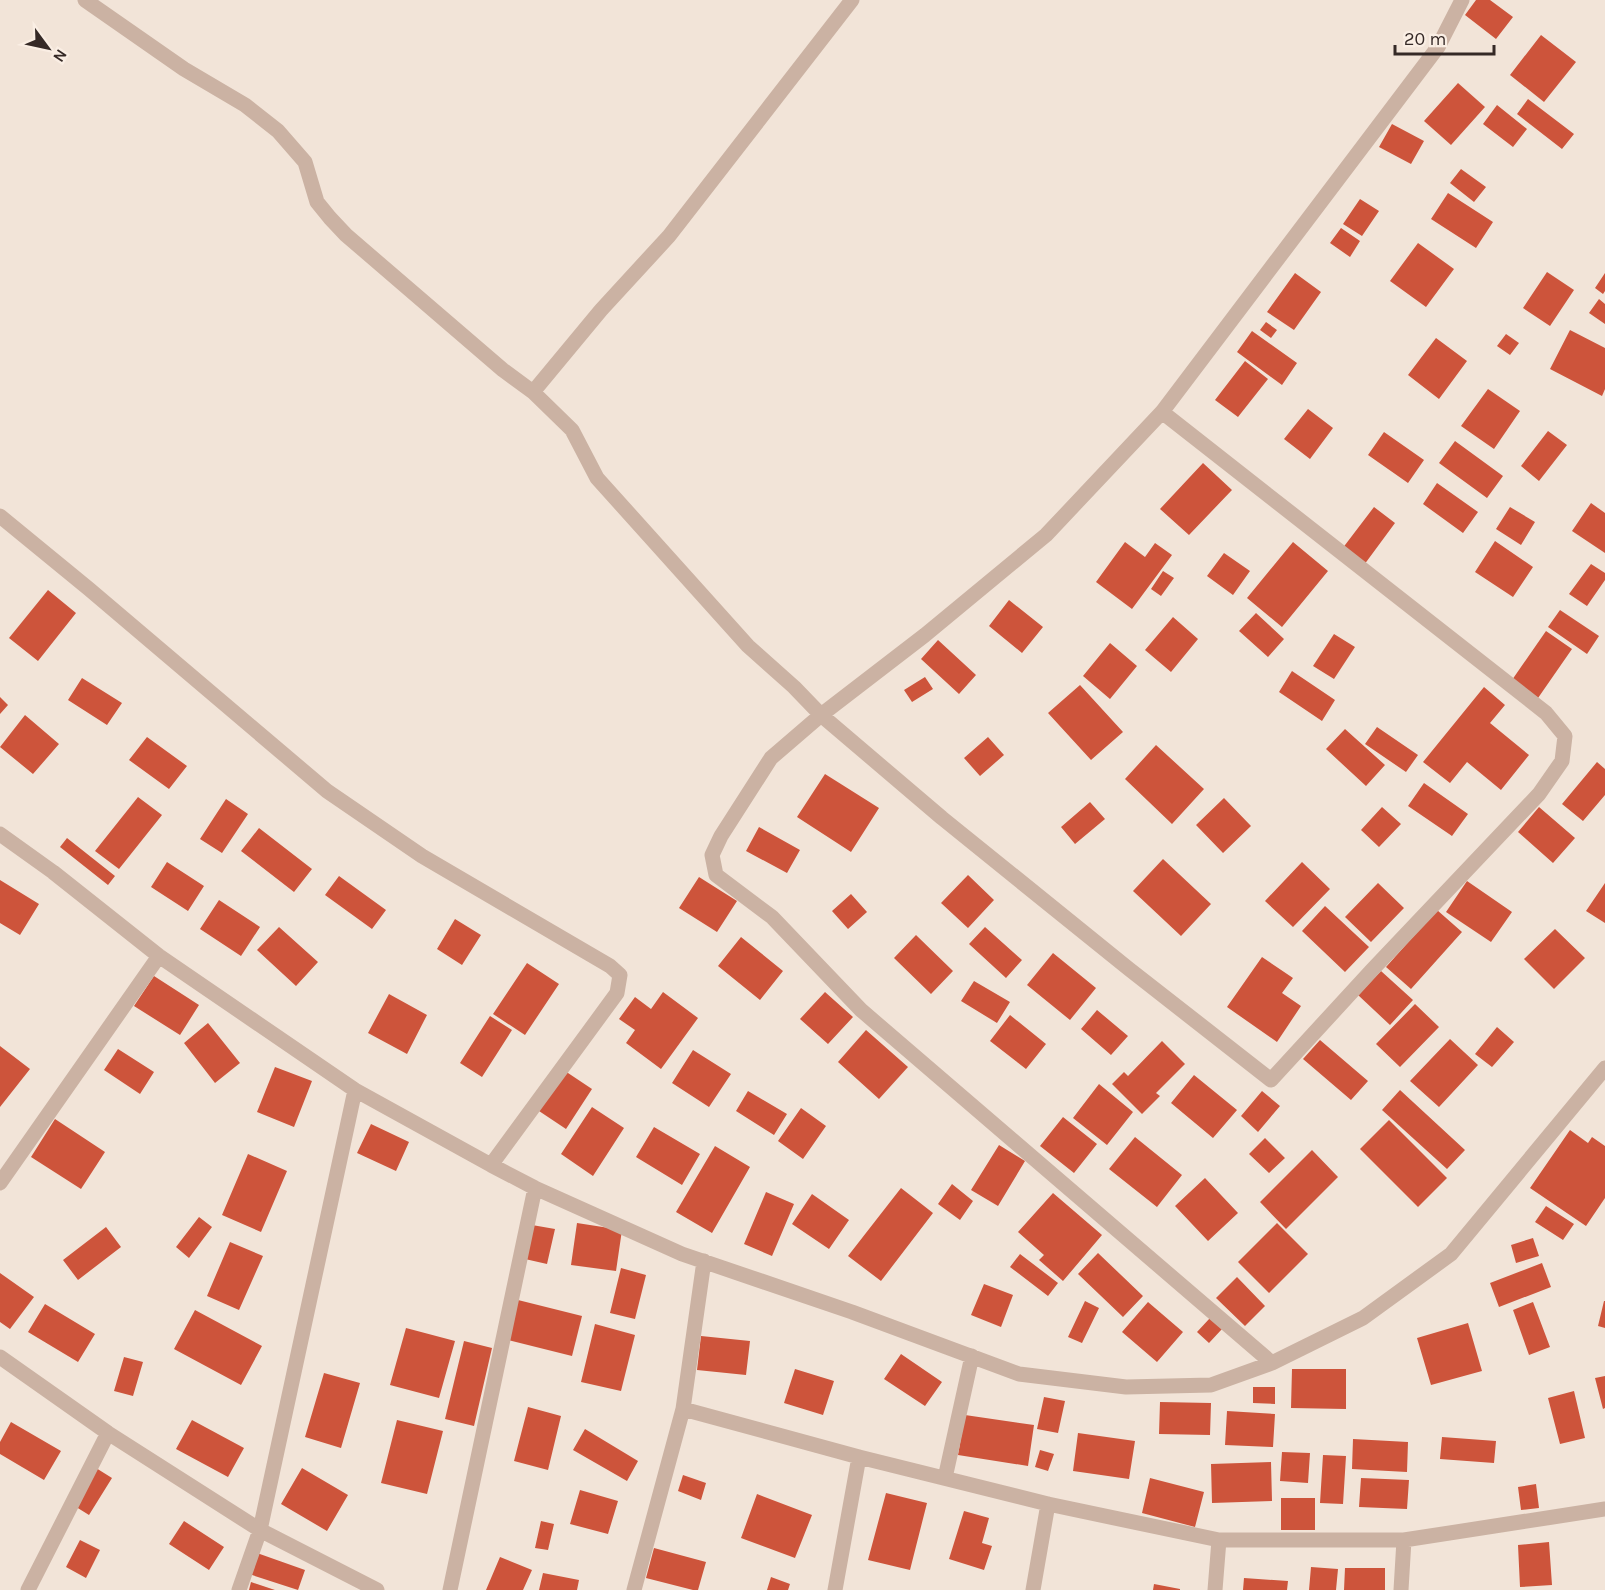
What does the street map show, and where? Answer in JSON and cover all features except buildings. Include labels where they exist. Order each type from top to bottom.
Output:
[{"type":"street","points":[[85,0],[184,69],[245,105],[278,131],[305,162],[317,202],[330,218],[346,235],[503,370],[533,392],[572,430],[597,478],[748,646],[794,687],[821,715],[942,818],[1271,1080],[1539,794],[1563,761],[1565,736],[1546,713],[1162,412]]},
{"type":"street","points":[[533,392],[600,310],[669,236],[852,0]]},
{"type":"street","points":[[1272,1363],[870,1018],[772,917],[716,875],[712,855],[721,836],[771,758],[821,715],[925,635],[1046,535],[1162,412],[1438,46],[1462,0]]},
{"type":"street","points":[[0,516],[327,791],[422,856],[610,966],[620,975],[617,993],[491,1166]]},
{"type":"street","points":[[0,834],[53,872],[159,956],[355,1090],[491,1166],[682,1254],[852,1312],[1019,1374],[1126,1387],[1211,1385],[1272,1363],[1363,1318],[1451,1254],[1605,1068]]},
{"type":"street","points":[[0,1183],[159,956]]},
{"type":"street","points":[[239,1590],[260,1530],[355,1090]]},
{"type":"street","points":[[450,1590],[535,1188]]},
{"type":"street","points":[[634,1590],[683,1409],[704,1262]]},
{"type":"street","points":[[945,1478],[972,1356]]},
{"type":"street","points":[[0,1357],[108,1433],[260,1530],[377,1590]]},
{"type":"street","points":[[683,1409],[859,1457],[1048,1504],[1219,1540],[1404,1540],[1605,1509]]},
{"type":"street","points":[[28,1590],[108,1433]]},
{"type":"street","points":[[835,1590],[859,1457]]},
{"type":"street","points":[[1033,1590],[1048,1504]]},
{"type":"street","points":[[1215,1590],[1219,1540]]},
{"type":"street","points":[[1401,1590],[1404,1540]]}]
